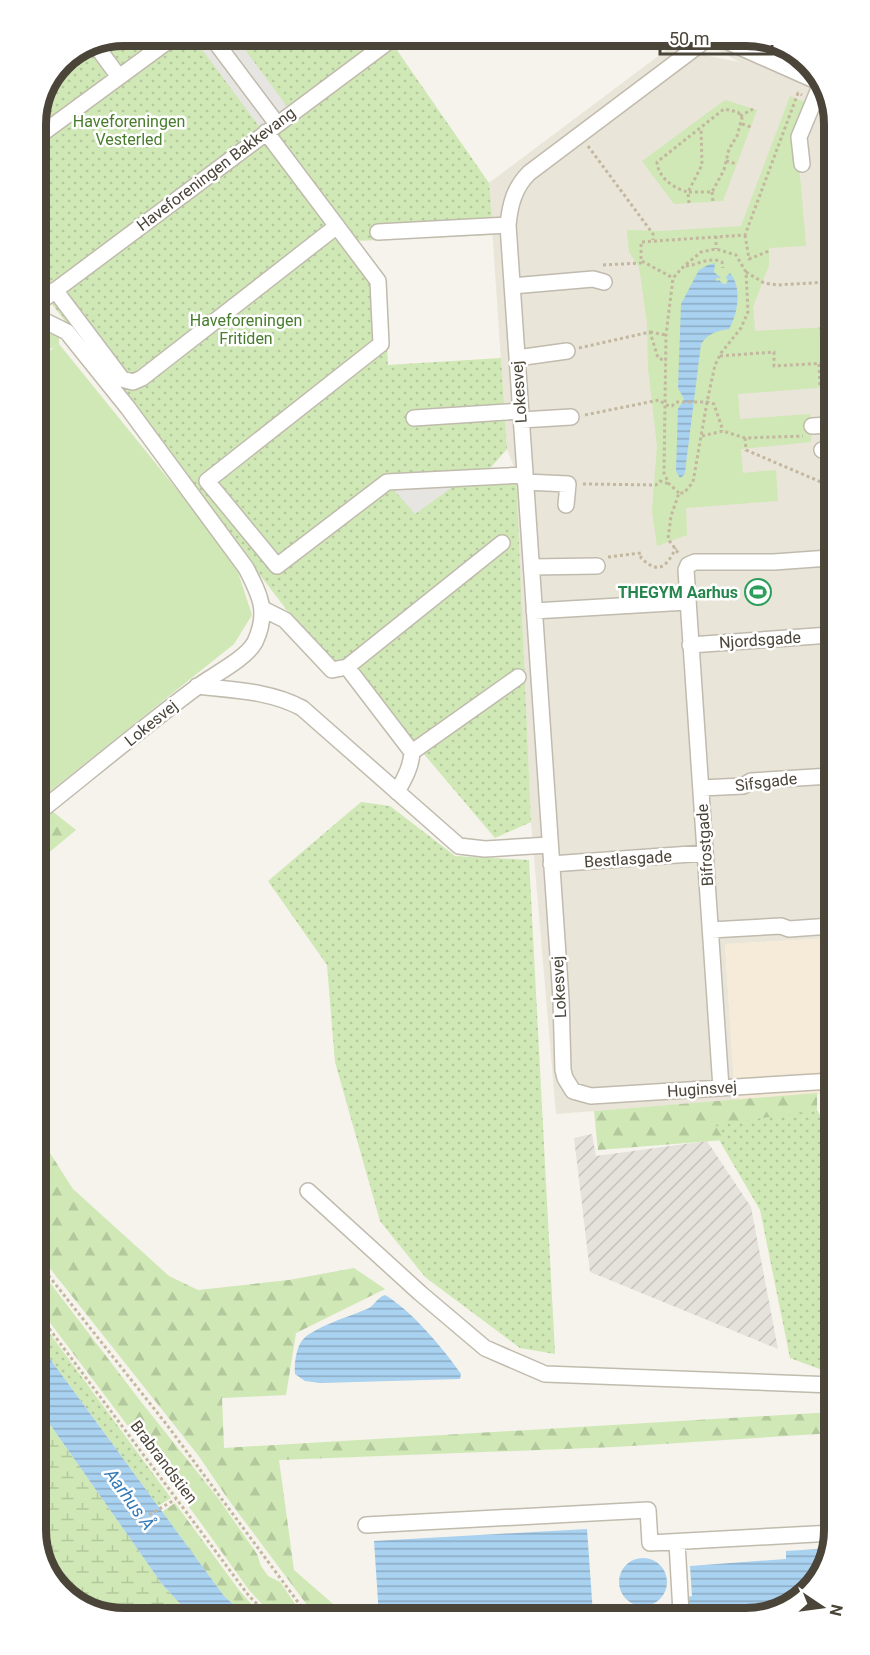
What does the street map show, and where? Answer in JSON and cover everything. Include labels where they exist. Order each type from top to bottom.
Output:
[{"type":"street","points":[[47,130],[160,47]]},
{"type":"street","points":[[218,47],[337,226],[378,281],[381,344],[207,481],[277,566],[387,482],[525,479],[568,484],[567,505]]},
{"type":"street","name":"Haveforeningen Bakkevang","points":[[47,297],[381,47]]},
{"type":"street","name":"Lokesvej","points":[[573,1091],[563,1070],[508,225],[511,202],[521,181],[529,173],[698,47]]},
{"type":"street","points":[[738,47],[807,78]]},
{"type":"street","points":[[100,51],[119,77]]},
{"type":"street","points":[[802,164],[799,137],[818,94]]},
{"type":"street","points":[[378,232],[508,225]]},
{"type":"street","points":[[56,290],[122,378],[133,382],[142,378],[337,226]]},
{"type":"street","points":[[512,286],[593,279],[604,282]]},
{"type":"street","points":[[47,322],[67,332],[128,408],[246,568],[263,609],[285,620],[332,670],[347,667],[502,543]]},
{"type":"street","points":[[67,332],[80,322]]},
{"type":"street","points":[[517,358],[567,351]]},
{"type":"street","points":[[414,417],[521,415],[571,417]]},
{"type":"street","points":[[811,431],[824,427]]},
{"type":"street","points":[[688,565],[707,561],[774,562],[824,558]]},
{"type":"street","name":"Bifrostgade","points":[[688,565],[687,602],[721,1088]]},
{"type":"street","points":[[532,567],[597,566]]},
{"type":"street","points":[[534,610],[687,602]]},
{"type":"street","name":"Lokesvej","points":[[47,806],[197,687],[246,653],[254,643],[263,609]]},
{"type":"street","name":"Njordsgade","points":[[690,645],[824,635]]},
{"type":"street","points":[[347,667],[412,752]]},
{"type":"street","points":[[396,792],[408,771],[412,752],[518,677]]},
{"type":"street","points":[[197,687],[267,694],[290,701],[302,708],[459,846],[476,849],[549,845]]},
{"type":"street","name":"Sifsgade","points":[[701,788],[743,786],[751,781],[824,776]]},
{"type":"street","name":"Bestlasgade","points":[[551,864],[705,853]]},
{"type":"street","points":[[711,930],[781,926],[789,929],[824,926]]},
{"type":"street","name":"Huginsvej","points":[[573,1091],[591,1096],[824,1082]]},
{"type":"street","points":[[308,1191],[420,1293],[485,1348],[545,1374],[824,1385]]},
{"type":"street","points":[[366,1526],[648,1510],[650,1543],[824,1534]]},
{"type":"street","points":[[677,1542],[681,1608]]},
{"type":"path","points":[[749,259],[745,235],[798,93],[815,100]]},
{"type":"path","points":[[712,192],[688,192],[675,189],[657,169],[657,162],[724,109],[738,112],[742,124],[729,149],[724,170],[712,192],[713,202]]},
{"type":"path","points":[[740,116],[753,109]]},
{"type":"path","points":[[742,124],[751,127]]},
{"type":"path","points":[[689,203],[688,192],[702,165],[701,128]]},
{"type":"path","points":[[580,135],[652,234],[653,240]]},
{"type":"path","points":[[726,161],[737,165]]},
{"type":"path","points":[[642,261],[641,242],[745,235]]},
{"type":"path","points":[[716,236],[716,249]]},
{"type":"path","points":[[679,494],[669,483],[664,472],[666,335],[673,278],[701,252],[716,249],[736,255],[746,272],[764,283],[777,285],[824,282]]},
{"type":"path","points":[[740,262],[769,251]]},
{"type":"path","points":[[684,266],[718,259],[722,262],[723,268]]},
{"type":"path","points":[[594,266],[641,263],[642,261]]},
{"type":"path","points":[[642,261],[673,278]]},
{"type":"path","points":[[679,494],[684,493],[693,482],[715,365],[741,328],[748,312],[746,272]]},
{"type":"path","points":[[820,388],[821,327]]},
{"type":"path","points":[[567,351],[651,332],[666,335]]},
{"type":"path","points":[[651,332],[658,358],[666,361]]},
{"type":"path","points":[[720,356],[774,352],[774,366],[824,364]]},
{"type":"path","points":[[571,417],[659,400],[666,405],[676,402],[707,402],[714,404],[723,431]]},
{"type":"path","points":[[702,436],[723,431],[745,438],[811,431]]},
{"type":"path","points":[[745,438],[746,450],[824,483]]},
{"type":"path","points":[[568,484],[656,485],[660,482],[669,483]]},
{"type":"path","points":[[679,494],[671,516],[668,539],[688,565]]},
{"type":"path","points":[[597,566],[603,557],[641,553],[641,558],[647,564],[654,567],[663,566],[669,561],[676,548]]},
{"type":"path","points":[[47,1274],[167,1425],[302,1608]]},
{"type":"path","name":"Brabrandstien","points":[[47,1326],[249,1596],[261,1608]]},
{"type":"path","points":[[149,1515],[177,1499]]},
{"type":"shaded area","points":[[200,47],[243,47],[289,109],[261,129]]},
{"type":"shaded area","points":[[713,47],[761,48],[793,63],[801,69],[818,94],[824,124],[824,938],[725,944],[735,1100],[556,1114],[531,822],[516,472],[507,449],[489,183],[669,48],[739,62]]},
{"type":"shaded area","points":[[464,479],[415,514],[387,482]]},
{"type":"shaded area","points":[[824,938],[824,1170],[820,1094],[735,1100],[725,944]]},
{"type":"shaded area","points":[[592,1134],[596,1156],[707,1141],[751,1207],[778,1349],[590,1272],[574,1138]]},
{"type":"green space","name":"Haveforeningen Fritiden","points":[[114,47],[395,47],[489,183],[493,235],[355,241],[383,278],[388,365],[501,358],[507,449],[485,474],[516,472],[531,822],[495,838],[423,753],[286,609],[51,303],[47,306],[47,119],[49,104],[63,77],[85,57]]},
{"type":"green space","points":[[790,96],[809,104],[797,140],[806,246],[769,248],[769,265],[753,307],[755,331],[824,327],[824,387],[738,394],[740,419],[810,414],[811,442],[741,449],[743,473],[776,470],[778,501],[686,508],[687,535],[657,546],[652,511],[657,446],[648,368],[647,323],[639,267],[629,252],[627,230],[661,231],[741,226]]},
{"type":"green space","points":[[725,100],[757,110],[723,201],[674,204],[642,161]]},
{"type":"green space","points":[[47,329],[59,335],[59,344],[47,349]]},
{"type":"green space","points":[[59,344],[234,560],[252,615],[234,644],[47,794],[47,353]]},
{"type":"green space","points":[[361,802],[390,806],[455,856],[529,860],[555,1354],[520,1348],[425,1277],[380,1221],[335,1062],[327,965],[268,881]]},
{"type":"green space","points":[[52,811],[76,830],[47,854],[47,815]]},
{"type":"green space","points":[[817,1093],[817,1110],[715,1125],[724,1140],[598,1150],[594,1111]]},
{"type":"green space","points":[[817,1110],[821,1117],[824,1172],[824,1371],[790,1358],[760,1210],[708,1121]]},
{"type":"green space","points":[[47,1148],[73,1189],[169,1276],[198,1290],[289,1280],[354,1268],[385,1289],[296,1333],[286,1395],[222,1398],[224,1448],[824,1413],[824,1434],[615,1447],[279,1460],[294,1570],[338,1608],[309,1608],[198,1455],[47,1265]]},
{"type":"green space","points":[[47,1279],[218,1498],[257,1554],[268,1576],[280,1582],[298,1608],[266,1608],[249,1590],[47,1319]]},
{"type":"green space","points":[[47,1330],[171,1498],[158,1506],[47,1355]]},
{"type":"green space","points":[[47,1420],[162,1584],[184,1608],[109,1607],[77,1592],[69,1586],[57,1570],[48,1546]]},
{"type":"green space","points":[[175,1503],[239,1590],[255,1608],[237,1608],[224,1596],[162,1512]]},
{"type":"water","points":[[715,263],[714,272],[721,278],[716,278],[716,281],[719,280],[726,284],[728,280],[726,277],[730,273],[734,279],[737,293],[735,316],[729,329],[713,333],[701,344],[685,472],[680,478],[676,471],[678,409],[684,399],[678,388],[681,304],[699,270]]},
{"type":"water","points":[[385,1295],[426,1330],[461,1374],[460,1379],[320,1383],[305,1381],[295,1374],[298,1349],[306,1337],[322,1327],[370,1308]]},
{"type":"water","name":"Aarhus Å","points":[[47,1355],[224,1596],[237,1608],[184,1608],[162,1584],[47,1420]]},
{"type":"water","points":[[587,1529],[593,1608],[378,1608],[374,1541]]},
{"type":"water","points":[[819,1549],[819,1556],[808,1577],[792,1577],[792,1593],[776,1603],[746,1608],[688,1607],[688,1597],[692,1596],[690,1566],[786,1559],[786,1551]]},
{"type":"water","points":[[638,1558],[648,1558],[660,1565],[667,1577],[667,1587],[660,1599],[648,1606],[638,1606],[623,1595],[619,1587],[619,1577],[630,1562]]},
{"type":"place","name":"THEGYM Aarhus","points":[[758,592]]},
{"type":"park label","name":"Haveforeningen Vesterled","points":[[129,130]]}]
